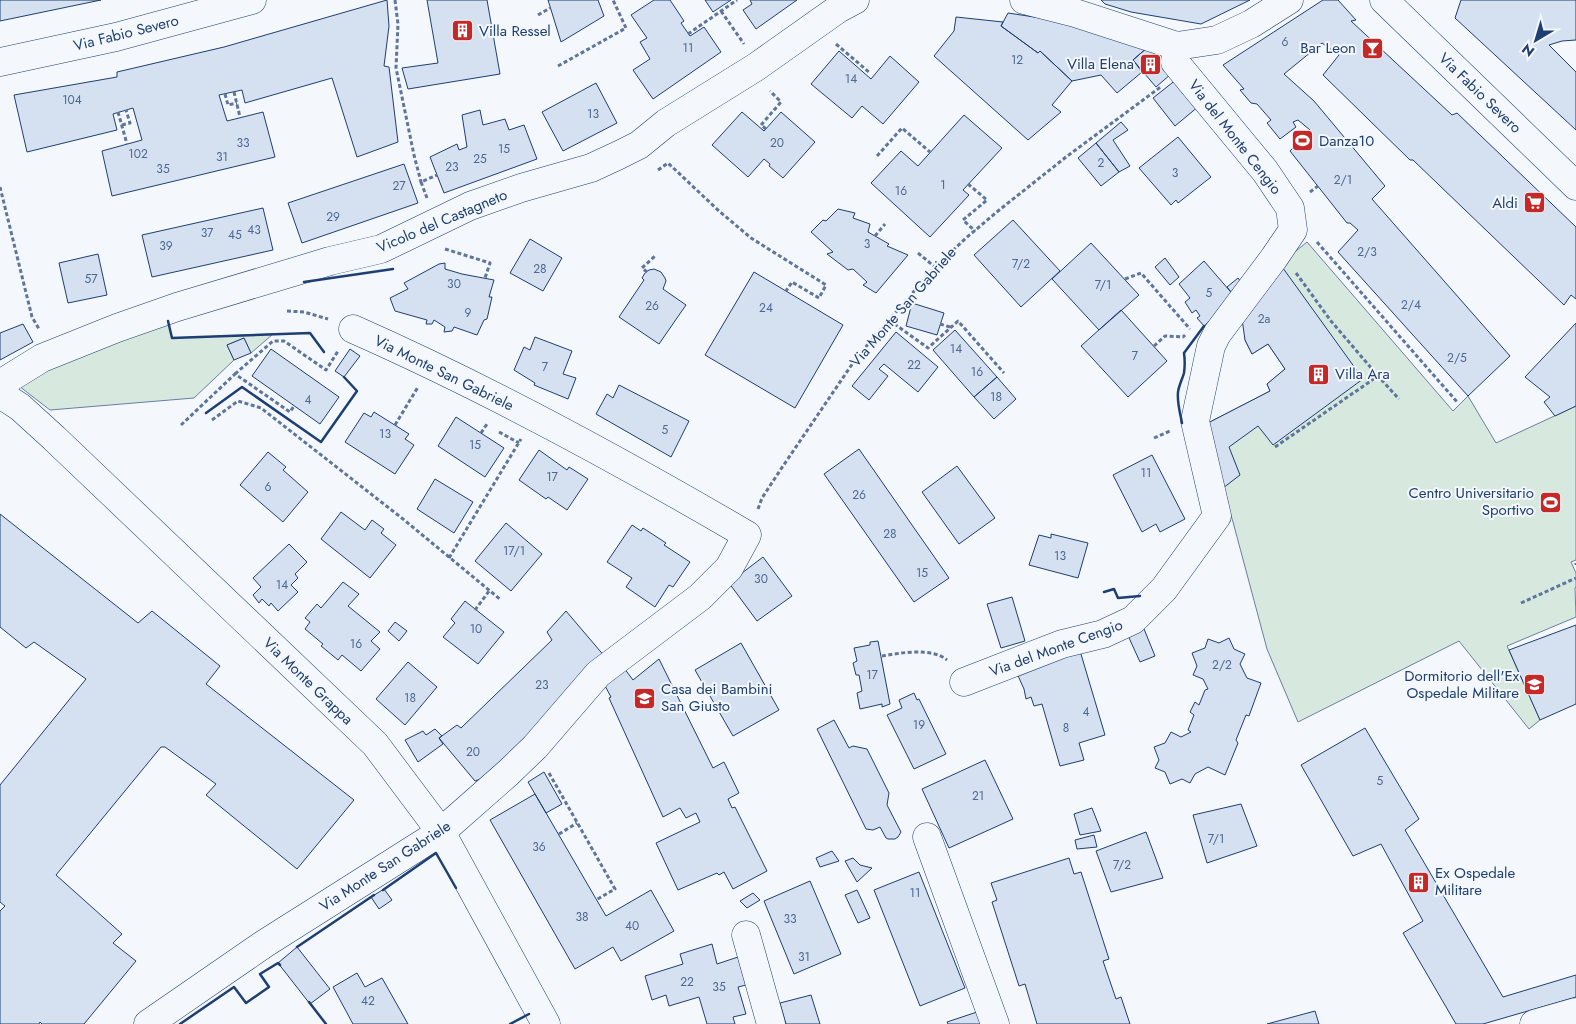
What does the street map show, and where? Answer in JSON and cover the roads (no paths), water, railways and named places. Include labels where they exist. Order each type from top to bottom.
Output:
[{"type":"street","name":"Via Fabio Severo","points":[[0,62],[116,36],[252,0]]},
{"type":"street","name":"Vicolo del Castagneto","points":[[0,384],[42,358],[177,307],[330,261],[381,249],[470,206],[522,188],[591,168],[609,160],[638,145],[666,122],[756,67],[838,9],[855,0]]},
{"type":"street","points":[[1024,0],[1068,7],[1180,58],[1251,24],[1289,0]]},
{"type":"street","name":"Via Fabio Severo","points":[[1384,0],[1576,186]]},
{"type":"street","name":"Via del Monte Cengio","points":[[957,672],[1103,634],[1133,620],[1164,589],[1217,516],[1195,421],[1211,346],[1217,334],[1293,230],[1290,208],[1265,171],[1180,58]]},
{"type":"street","name":"Via Monte San Gabriele","points":[[148,1024],[264,944],[441,832],[535,747],[598,674],[700,597],[728,568],[747,535],[644,475],[534,417],[432,365],[353,329]]},
{"type":"street","name":"Via Monte Grappa","points":[[0,394],[20,407],[54,438],[375,744],[441,832],[546,1024]]},
{"type":"street","points":[[927,836],[995,1024]]},
{"type":"street","points":[[746,935],[771,1024]]},
{"type":"street","points":[[1534,1024],[1576,1012]]},
{"type":"place","name":"Villa Ressel","points":[[463,31]]},
{"type":"place","name":"Bar Leon","points":[[1372,48]]},
{"type":"place","name":"Villa Elena","points":[[1150,64]]},
{"type":"place","name":"Danza10","points":[[1303,141]]},
{"type":"place","name":"Aldi","points":[[1534,203]]},
{"type":"place","name":"Villa Ara","points":[[1319,374]]},
{"type":"place","name":"Centro Universitario Sportivo","points":[[1550,502]]},
{"type":"place","name":"Dormitorio dell'Ex Ospedale Militare","points":[[1535,685]]},
{"type":"place","name":"Casa dei Bambini San Giusto","points":[[645,698]]},
{"type":"place","name":"Ex Ospedale Militare","points":[[1419,882]]}]
